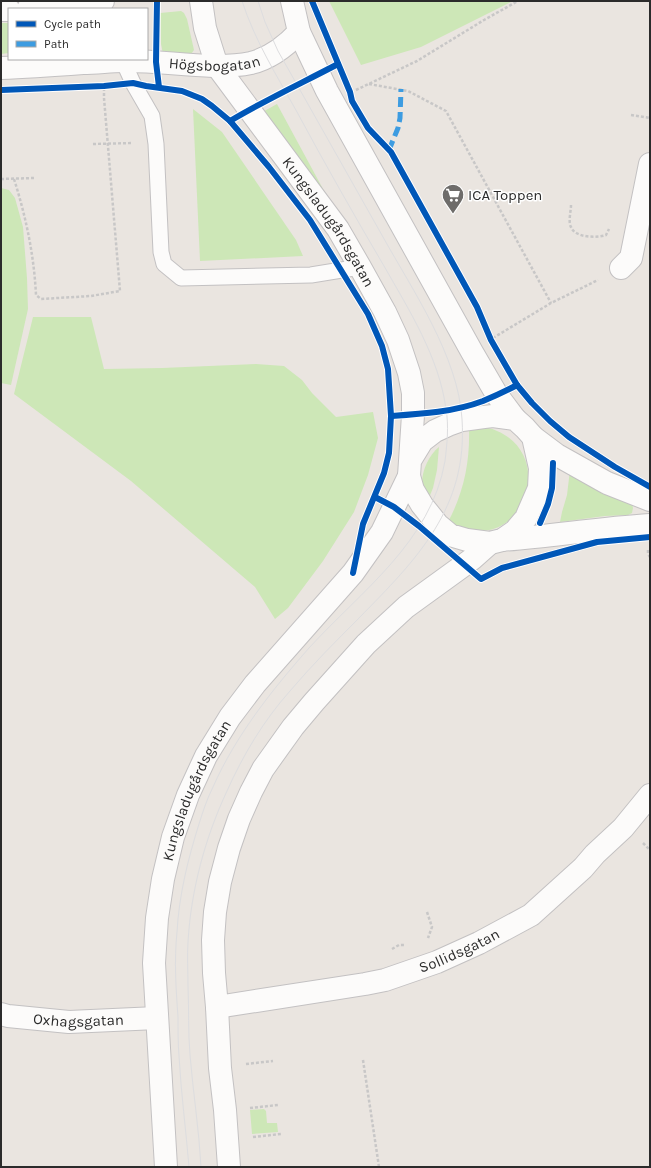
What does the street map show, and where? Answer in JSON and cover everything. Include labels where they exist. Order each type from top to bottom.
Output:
[{"type":"street","points":[[37,8],[103,1]]},
{"type":"street","name":"Kungsladugårdsgatan","points":[[166,1167],[154,962],[157,918],[163,879],[170,848],[188,795],[206,756],[238,706],[255,684],[353,573],[382,532],[410,467],[413,415],[413,393],[409,373],[398,340],[385,312],[338,229],[217,66],[204,28],[201,1]]},
{"type":"street","points":[[292,1],[299,32],[327,91],[472,352],[498,395],[515,419],[534,437],[557,455],[608,482],[650,500]]},
{"type":"street","name":"Högsbogatan","points":[[1,68],[123,61],[217,66],[234,65],[252,62],[278,51],[299,32]]},
{"type":"street","points":[[621,268],[631,258],[650,164]]},
{"type":"street","points":[[515,419],[493,416],[462,420],[435,431],[422,441],[410,467],[413,490],[422,505],[438,525],[450,534],[467,540],[496,541],[618,527],[650,525]]},
{"type":"street","points":[[229,1167],[220,1068],[213,940],[215,912],[220,882],[229,848],[239,819],[263,770],[293,727],[366,644],[406,608],[496,541],[515,531],[526,518],[539,488],[540,468],[534,437]]},
{"type":"street","name":"Sollidsgatan","points":[[217,1007],[385,980],[437,962],[479,943],[531,915],[583,868],[595,854],[623,828],[650,795]]},
{"type":"street","name":"Oxhagsgatan","points":[[1,1014],[69,1022],[157,1018]]},
{"type":"lane","points":[[123,61],[132,83],[152,116],[156,144],[160,252],[164,264],[181,278],[311,275],[360,267]]},
{"type":"path","points":[[350,92],[417,61],[518,1]]},
{"type":"path","points":[[369,84],[408,91],[446,111],[551,303]]},
{"type":"path","points":[[14,179],[27,226],[35,276],[36,295],[41,299],[91,296],[120,291],[104,86]]},
{"type":"path","points":[[631,115],[650,118]]},
{"type":"path","points":[[93,144],[137,143]]},
{"type":"path","points":[[1,179],[35,178]]},
{"type":"path","points":[[572,205],[570,226],[580,235],[594,237],[606,234],[611,224]]},
{"type":"path","points":[[491,340],[551,303],[621,268]]},
{"type":"path","points":[[363,1060],[379,1167]]},
{"type":"path","points":[[239,1065],[273,1061]]},
{"type":"path","points":[[243,1108],[278,1105]]},
{"type":"path","points":[[252,1137],[280,1134]]},
{"type":"green space","points":[[329,1],[513,1],[421,47],[361,65]]},
{"type":"green space","points":[[181,11],[187,19],[194,50],[191,54],[163,54],[161,44],[160,13]]},
{"type":"green space","points":[[1,23],[8,23],[8,53],[1,54]]},
{"type":"green space","points":[[277,104],[323,189],[326,199],[259,114]]},
{"type":"green space","points":[[193,109],[222,132],[296,240],[303,256],[200,261]]},
{"type":"green space","points":[[1,188],[9,190],[15,198],[23,227],[27,278],[28,309],[11,385],[1,383]]},
{"type":"green space","points":[[33,317],[91,317],[104,369],[256,364],[284,366],[302,380],[312,393],[336,417],[373,412],[378,438],[368,475],[354,512],[323,561],[288,608],[275,619],[255,587],[131,481],[14,394]]},
{"type":"green space","points":[[479,427],[495,430],[507,436],[515,443],[526,460],[528,481],[524,502],[511,518],[497,528],[471,531],[448,522],[454,511],[465,476],[469,428]]},
{"type":"green space","points":[[439,447],[437,470],[433,488],[426,505],[422,486],[423,473],[429,458]]},
{"type":"green space","points":[[570,470],[632,504],[632,513],[628,515],[605,516],[560,522],[567,495]]},
{"type":"green space","points":[[264,1109],[266,1111],[267,1123],[277,1123],[278,1132],[252,1134],[250,1110]]},
{"type":"tram line","points":[[189,1167],[181,1084],[176,954],[178,918],[182,891],[191,850],[204,810],[232,749],[268,697],[309,648],[391,564],[410,541],[425,516],[437,490],[445,461],[447,435],[447,415],[442,390],[437,371],[422,334],[267,58],[253,30],[242,1]]},
{"type":"tram line","points":[[201,1167],[189,1046],[188,947],[192,903],[200,865],[212,827],[240,764],[255,738],[280,702],[419,553],[447,506],[457,479],[462,451],[462,419],[459,395],[443,348],[420,302],[278,51],[265,22],[258,1]]},
{"type":"marked path","points":[[389,150],[398,128],[400,118],[401,89]]},
{"type":"cycle path","points":[[157,1],[156,62],[159,87]]},
{"type":"cycle path","points":[[312,1],[350,92],[352,101],[368,128],[391,152],[477,307],[491,340],[517,385],[532,403],[569,437],[615,467],[650,487]]},
{"type":"cycle path","points":[[230,121],[338,64]]},
{"type":"cycle path","points":[[1,90],[104,86],[133,83],[182,91],[202,99],[230,121],[269,167],[310,220],[368,314],[382,346],[388,369],[391,416],[389,453],[384,473],[363,524],[353,573]]},
{"type":"cycle path","points":[[391,416],[461,408],[483,401],[517,385]]},
{"type":"cycle path","points":[[540,523],[548,504],[552,488],[553,463]]},
{"type":"cycle path","points":[[375,497],[394,507],[419,526],[481,579],[502,568],[597,542],[650,537]]},
{"type":"place","name":"ICA Toppen","points":[[453,214]]}]
